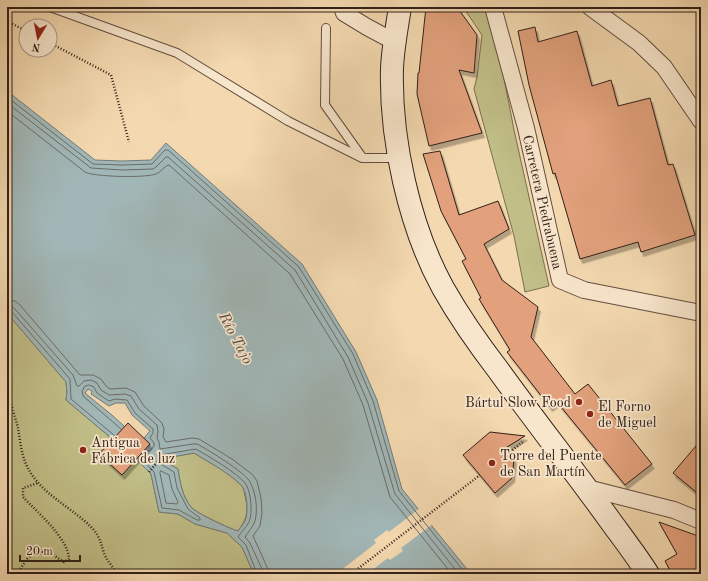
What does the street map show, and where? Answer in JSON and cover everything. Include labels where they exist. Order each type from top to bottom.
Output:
[{"type":"main road","points":[[400,7],[392,67],[395,128],[409,199],[424,247],[443,288],[533,433],[586,488],[648,574]]},
{"type":"street","points":[[342,7],[344,13],[395,42]]},
{"type":"street","name":"Carretera Piedrabuena","points":[[493,7],[526,128],[560,280],[584,290],[701,313]]},
{"type":"street","points":[[590,7],[639,43],[664,67],[701,120]]},
{"type":"street","points":[[586,488],[674,510],[701,521]]},
{"type":"lane","points":[[50,7],[176,53],[288,121],[362,158],[400,158]]},
{"type":"lane","points":[[326,28],[325,105],[362,158]]},
{"type":"path","points":[[7,21],[18,27]]},
{"type":"path","points":[[58,47],[111,75],[129,142]]},
{"type":"path","points":[[7,393],[15,416],[26,463],[38,484],[53,497],[67,506],[94,530],[100,539],[104,554],[117,574]]},
{"type":"path","points":[[510,452],[533,433]]},
{"type":"path","points":[[149,472],[160,459]]},
{"type":"path","points":[[351,574],[480,475]]},
{"type":"path","points":[[17,574],[27,560],[36,551],[50,553],[64,562],[69,559],[69,552],[63,540],[23,497],[23,488],[38,484]]},
{"type":"shaded area","points":[[463,7],[484,7],[496,37],[514,130],[549,286],[525,292],[514,236],[474,89],[477,77],[482,35]]},
{"type":"shaded area","points":[[7,313],[66,382],[66,400],[136,459],[151,474],[159,512],[178,514],[195,524],[227,533],[242,547],[254,574],[7,574]]},
{"type":"shaded area","points":[[194,453],[225,472],[243,487],[247,511],[238,531],[194,510],[183,494],[178,469],[160,459]]},
{"type":"water","name":"Río Tajo","points":[[7,91],[95,160],[151,160],[166,143],[302,264],[356,352],[377,400],[402,489],[471,574],[254,574],[242,547],[227,533],[195,524],[178,514],[159,512],[151,474],[136,459],[66,400],[66,382],[7,313]],"holes":[[[88,389],[92,391],[91,394],[109,406],[116,403],[125,403],[132,415],[150,431],[144,438],[150,445],[147,447],[85,393]],[[194,453],[225,472],[236,480],[243,488],[246,496],[247,513],[244,522],[238,531],[194,510],[183,494],[178,469],[161,459]]]},
{"type":"pier","points":[[420,508],[433,524],[401,548],[403,551],[390,560],[388,558],[367,574],[336,574],[376,543],[374,540],[387,530],[389,532]]},
{"type":"building","points":[[426,7],[457,7],[477,35],[474,73],[459,70],[482,133],[429,146],[417,94]]},
{"type":"building","points":[[535,27],[538,42],[577,31],[592,86],[611,80],[618,106],[650,98],[668,165],[673,164],[695,235],[641,252],[638,242],[580,259],[555,173],[553,174],[529,85],[518,31]]},
{"type":"building","points":[[440,151],[459,215],[498,201],[509,229],[484,244],[502,280],[538,307],[531,337],[575,394],[588,384],[652,464],[625,485],[557,402],[550,407],[507,352],[510,350],[479,299],[481,298],[462,261],[466,259],[441,211],[423,154]]},
{"type":"building","points":[[128,423],[150,444],[122,475],[99,454]]},
{"type":"building","name":"Torre del Puente de San Martín","points":[[490,432],[525,436],[507,447],[514,459],[512,478],[495,493],[463,455]]},
{"type":"building","points":[[701,440],[701,496],[673,473]]},
{"type":"building","points":[[659,522],[701,537],[701,574],[672,574],[665,561],[677,554]]},
{"type":"place","name":"Bártul Slow Food","points":[[579,402]]},
{"type":"place","name":"El Forno de Miguel","points":[[590,414]]},
{"type":"place","name":"Antigua Fábrica de luz","points":[[83,450]]},
{"type":"place","name":"Torre del Puente de San Martín","points":[[492,463]]}]
